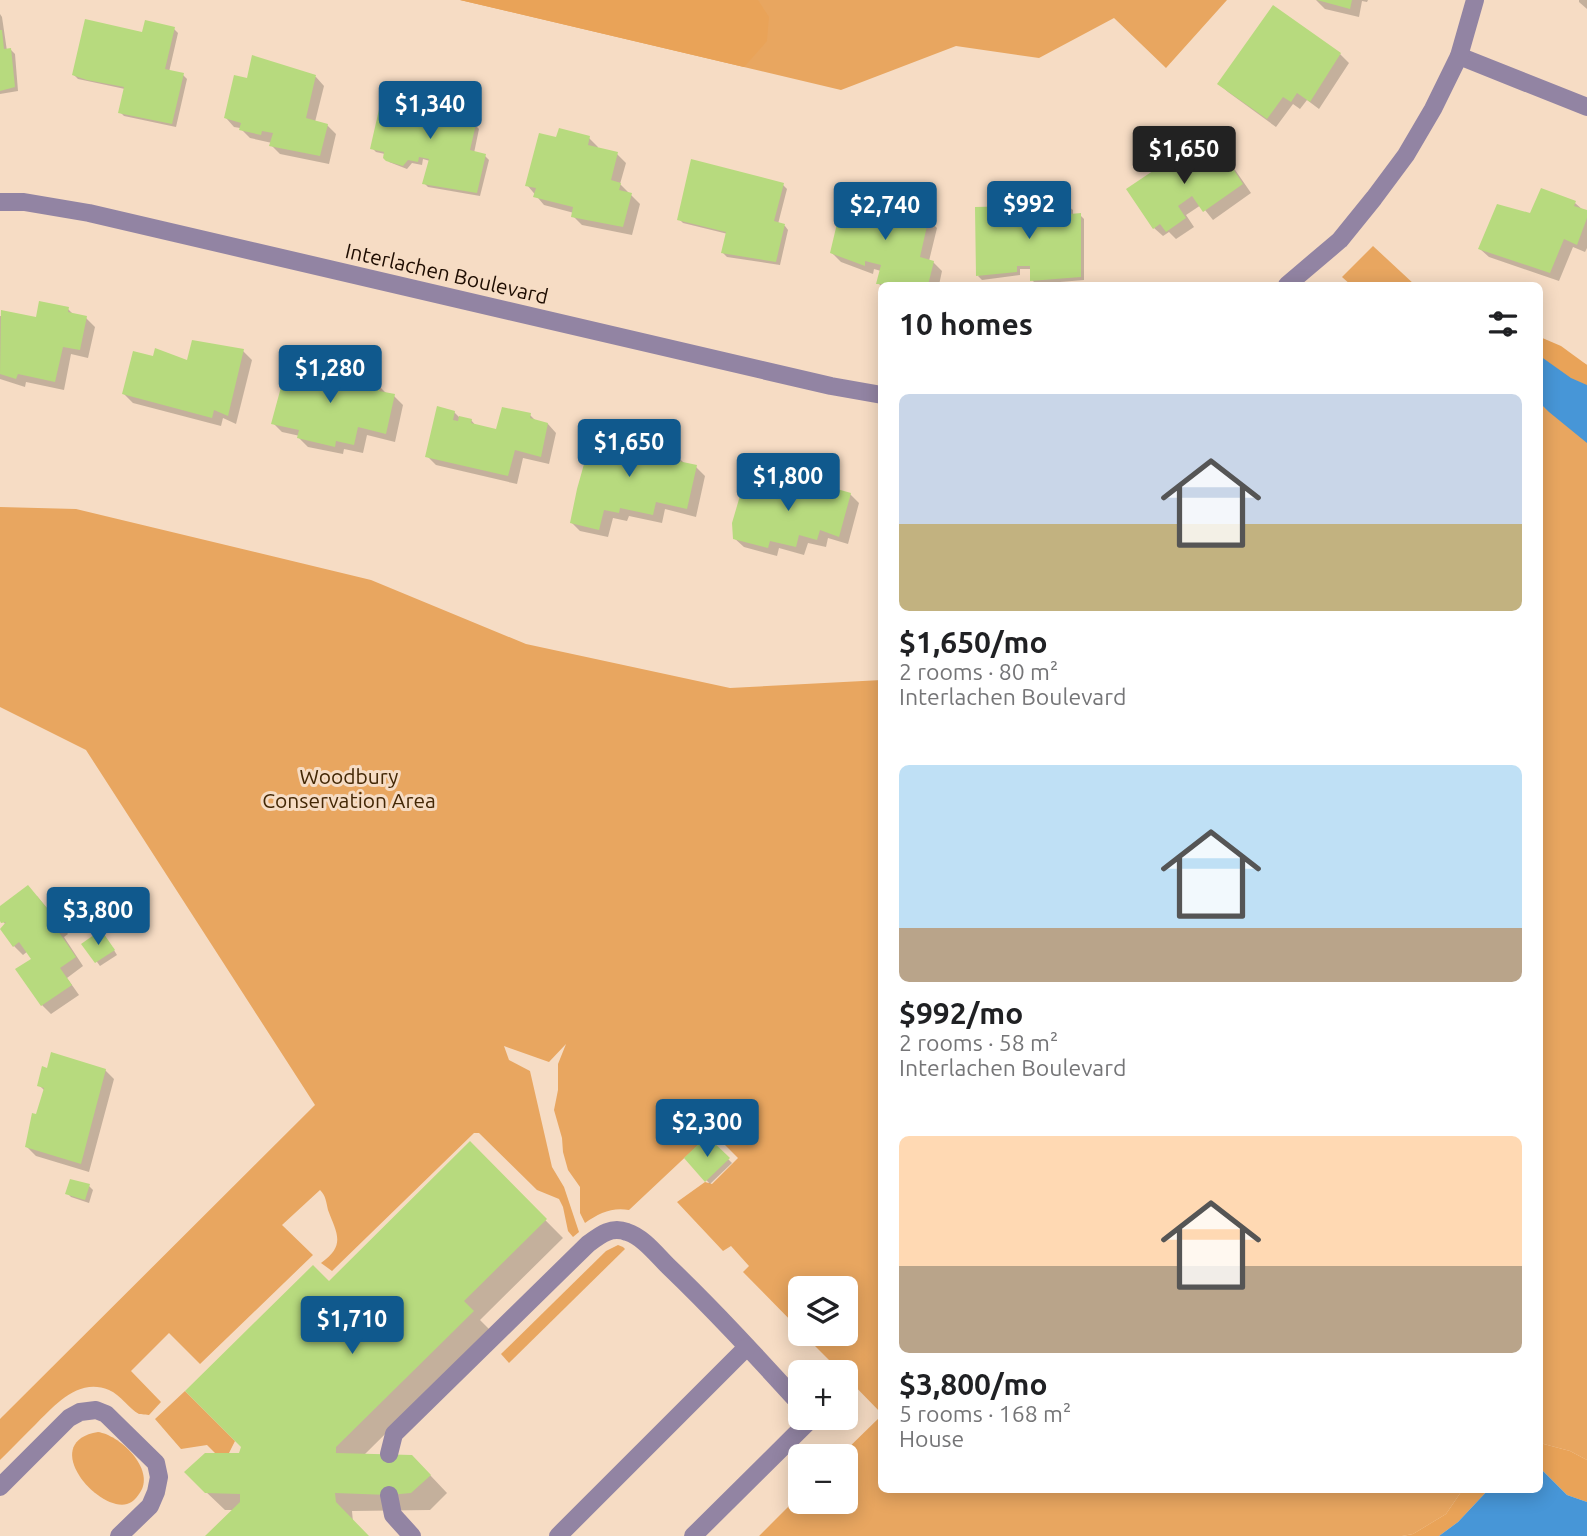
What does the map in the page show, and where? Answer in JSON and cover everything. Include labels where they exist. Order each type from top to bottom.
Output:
[{"type":"street","points":[[1290,282],[1339,240],[1406,155],[1459,56],[1475,0]]},
{"type":"street","points":[[1459,56],[1587,107]]},
{"type":"street","name":"Interlachen Boulevard","points":[[0,202],[24,202],[89,213],[831,387],[878,394]]},
{"type":"street","points":[[390,1454],[394,1434],[603,1232],[624,1230],[644,1243],[682,1279],[788,1391]]},
{"type":"street","points":[[558,1536],[747,1347]]},
{"type":"street","points":[[0,1487],[69,1418],[80,1412],[96,1410],[106,1415],[156,1463],[159,1477],[150,1506],[119,1536]]},
{"type":"street","points":[[693,1536],[800,1430]]},
{"type":"street","points":[[389,1494],[393,1515],[412,1536]]},
{"type":"green space","points":[[460,0],[1227,0],[1166,68],[1114,18],[1039,58],[956,46],[841,90]]},
{"type":"green space","points":[[1373,246],[1412,282],[1348,282],[1342,277]]},
{"type":"green space","points":[[1543,339],[1587,365],[1587,1460],[1570,1451],[1543,1444]]},
{"type":"green space","name":"Woodbury Conservation Area","points":[[0,507],[76,509],[371,580],[526,644],[730,688],[878,680],[878,1410],[858,1389],[858,1360],[829,1360],[815,1346],[858,1346],[858,1276],[788,1276],[788,1318],[743,1272],[749,1266],[731,1246],[723,1251],[677,1202],[705,1182],[712,1184],[738,1158],[712,1132],[629,1210],[606,1212],[585,1223],[580,1213],[580,1187],[568,1170],[554,1110],[558,1090],[558,1064],[566,1044],[549,1062],[504,1046],[509,1060],[530,1071],[552,1167],[564,1187],[579,1232],[573,1237],[568,1231],[559,1199],[537,1190],[479,1133],[474,1133],[332,1271],[321,1263],[334,1250],[337,1239],[326,1199],[320,1190],[282,1225],[313,1255],[200,1364],[169,1333],[131,1371],[161,1402],[149,1415],[135,1412],[109,1390],[87,1387],[77,1390],[59,1402],[0,1460],[0,1419],[315,1105],[86,750],[0,707]]},
{"type":"green space","points":[[618,1245],[625,1249],[509,1363],[501,1354],[606,1251]]},
{"type":"green space","points":[[185,1391],[235,1441],[229,1453],[215,1453],[207,1445],[181,1449],[155,1419]]},
{"type":"green space","points":[[878,1419],[878,1493],[1460,1493],[1446,1514],[1413,1534],[1402,1536],[759,1536],[788,1507],[788,1514],[858,1514],[858,1444],[852,1444]]},
{"type":"green space","points":[[98,1432],[124,1445],[138,1462],[144,1480],[142,1489],[130,1503],[115,1504],[101,1498],[79,1475],[73,1461],[73,1449],[81,1438]]},
{"type":"shaded area","points":[[460,0],[758,0],[769,17],[767,41],[744,67]]},
{"type":"shaded area","points":[[1543,338],[1561,346],[1587,365],[1587,385],[1571,378],[1543,358]]},
{"type":"shaded area","points":[[1543,1444],[1570,1451],[1587,1460],[1587,1502],[1567,1495],[1543,1471]]},
{"type":"shaded area","points":[[1460,1493],[1485,1493],[1458,1522],[1439,1536],[1402,1536],[1413,1534],[1446,1514]]},
{"type":"water","points":[[1543,358],[1571,378],[1587,385],[1587,443],[1543,406]]},
{"type":"water","points":[[1543,1471],[1567,1495],[1587,1502],[1587,1536],[1439,1536],[1458,1522],[1485,1493],[1543,1493]]},
{"type":"building","points":[[1317,0],[1352,0],[1350,9]]},
{"type":"building","points":[[1273,5],[1341,53],[1310,102],[1297,93],[1291,102],[1283,97],[1267,119],[1217,84]]},
{"type":"building","points":[[85,19],[142,32],[145,20],[175,27],[165,69],[184,73],[172,124],[118,113],[124,87],[72,75]]},
{"type":"building","points":[[0,30],[4,49],[11,48],[15,87],[0,91]]},
{"type":"building","points":[[252,55],[316,75],[306,118],[328,124],[320,156],[269,146],[273,133],[262,131],[261,135],[239,130],[241,123],[224,118],[234,75],[247,78]]},
{"type":"building","points":[[383,92],[449,107],[451,101],[468,105],[464,121],[476,124],[470,150],[486,154],[477,193],[422,184],[429,159],[419,157],[418,162],[408,160],[403,166],[386,161],[383,158],[384,152],[370,149]]},
{"type":"building","points":[[559,128],[590,136],[588,145],[618,152],[611,180],[621,183],[619,190],[632,193],[623,227],[571,217],[573,207],[533,197],[536,188],[525,186],[539,133],[556,137]]},
{"type":"building","points":[[1199,140],[1210,157],[1221,150],[1243,184],[1203,212],[1192,196],[1178,206],[1186,218],[1166,232],[1160,224],[1153,229],[1126,189]]},
{"type":"building","points":[[691,159],[784,183],[774,221],[785,224],[776,262],[721,253],[726,232],[677,220]]},
{"type":"building","points":[[1541,188],[1576,201],[1574,206],[1587,210],[1587,218],[1577,245],[1564,239],[1550,273],[1478,249],[1497,204],[1530,213]]},
{"type":"building","points":[[858,197],[929,217],[920,257],[934,261],[929,282],[876,284],[881,265],[865,261],[865,266],[830,253],[839,215],[852,218]]},
{"type":"building","points":[[1070,205],[1070,214],[1081,213],[1081,277],[1030,281],[1030,266],[1017,266],[1017,272],[976,276],[975,207]]},
{"type":"building","points":[[39,301],[69,307],[68,312],[87,316],[80,350],[63,347],[55,382],[18,374],[16,379],[0,374],[1,310],[36,317]]},
{"type":"building","points":[[192,340],[244,349],[228,416],[214,410],[212,418],[122,394],[133,351],[153,356],[155,348],[187,360]]},
{"type":"building","points":[[304,361],[381,385],[379,391],[395,394],[386,434],[358,427],[354,445],[336,441],[335,447],[297,438],[299,430],[271,424],[287,365],[303,369]]},
{"type":"building","points":[[437,406],[455,411],[453,420],[458,421],[459,416],[472,419],[471,423],[496,429],[502,407],[531,413],[530,418],[548,423],[541,457],[515,450],[508,476],[425,457]]},
{"type":"building","points":[[613,430],[636,435],[635,441],[651,444],[650,449],[679,456],[678,461],[697,465],[687,509],[656,502],[653,515],[620,508],[619,513],[604,510],[599,530],[570,523],[593,432],[611,436]]},
{"type":"building","points":[[795,477],[851,493],[839,537],[820,530],[817,540],[799,535],[796,547],[770,541],[768,548],[733,539],[732,523],[744,482],[760,487],[762,482],[790,493]]},
{"type":"building","points":[[28,885],[61,925],[56,928],[76,957],[60,968],[72,985],[41,1006],[15,969],[31,959],[19,942],[13,947],[0,929],[6,922],[0,921],[0,906]]},
{"type":"building","points":[[101,930],[115,950],[95,963],[81,944]]},
{"type":"building","points":[[51,1052],[106,1069],[81,1164],[25,1147],[32,1113],[36,1114],[44,1088],[37,1086],[42,1066],[47,1068]]},
{"type":"building","points":[[707,1136],[730,1158],[705,1182],[684,1158]]},
{"type":"building","points":[[470,1141],[547,1219],[464,1301],[474,1311],[336,1447],[336,1453],[412,1455],[431,1475],[411,1493],[335,1493],[336,1502],[369,1536],[205,1536],[240,1502],[240,1494],[205,1493],[184,1472],[205,1453],[239,1453],[241,1447],[185,1391],[313,1265],[329,1281]]},
{"type":"building","points":[[70,1179],[90,1184],[85,1200],[65,1194]]}]
